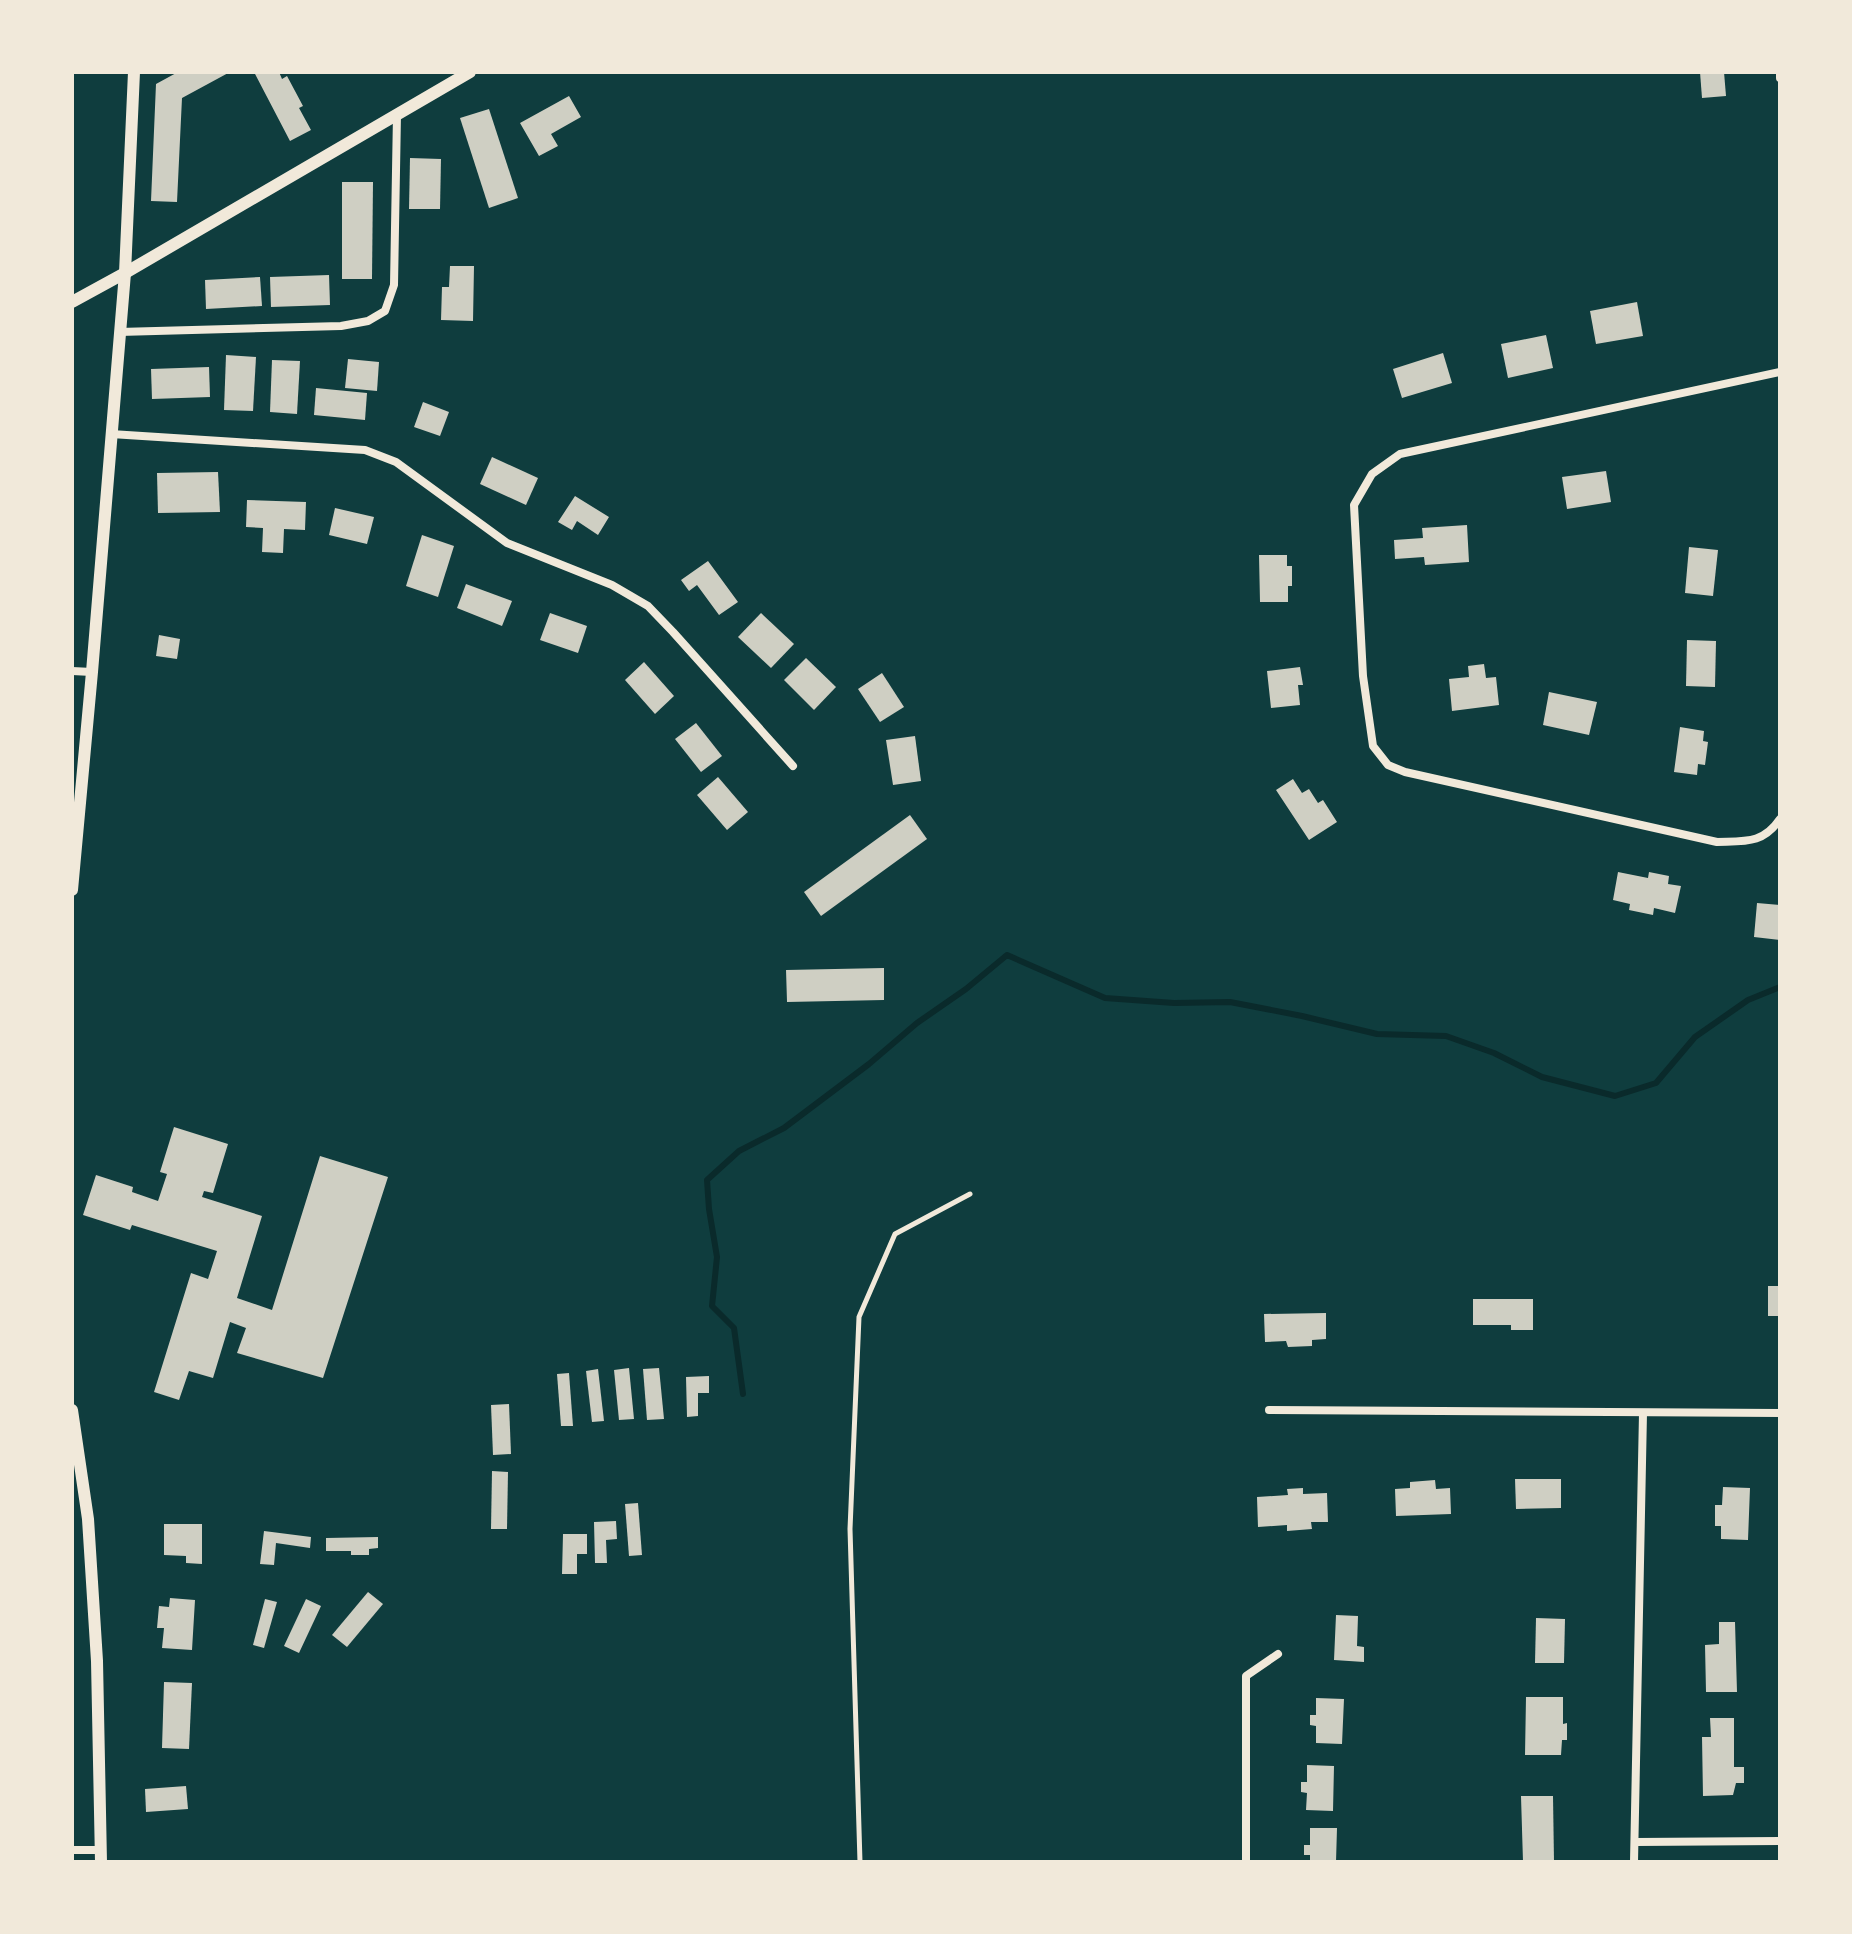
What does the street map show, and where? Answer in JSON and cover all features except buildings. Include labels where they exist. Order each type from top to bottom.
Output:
[{"type":"street","points":[[72,890],[125,273],[134,72]]},
{"type":"street","points":[[72,302],[470,72]]},
{"type":"street","points":[[119,332],[341,326],[368,321],[385,311],[394,285],[397,114]]},
{"type":"street","points":[[1780,372],[1400,454],[1372,474],[1354,505],[1367,719],[1373,746],[1388,765],[1405,772],[1717,842],[1759,839],[1773,829],[1780,819]]},
{"type":"street","points":[[111,434],[365,450],[396,462],[507,543],[612,585],[648,606],[793,766]]},
{"type":"street","points":[[72,671],[92,672]]},
{"type":"street","points":[[72,1410],[88,1519],[97,1661],[101,1856],[72,1850]]},
{"type":"street","points":[[1269,1410],[1780,1413]]},
{"type":"street","points":[[1634,1862],[1643,1413]]},
{"type":"street","points":[[1246,1862],[1246,1676],[1278,1654]]},
{"type":"street","points":[[1635,1842],[1780,1841]]},
{"type":"lane","points":[[860,1862],[850,1529],[859,1317],[895,1234],[970,1194]]},
{"type":"waterway","points":[[743,1394],[734,1328],[712,1306],[717,1257],[707,1180],[739,1151],[784,1128],[1007,955],[1105,998],[1174,1003],[1230,1002],[1377,1034],[1446,1036],[1494,1053],[1542,1077],[1615,1096],[1656,1083],[1695,1037],[1748,1000],[1780,987]]}]
